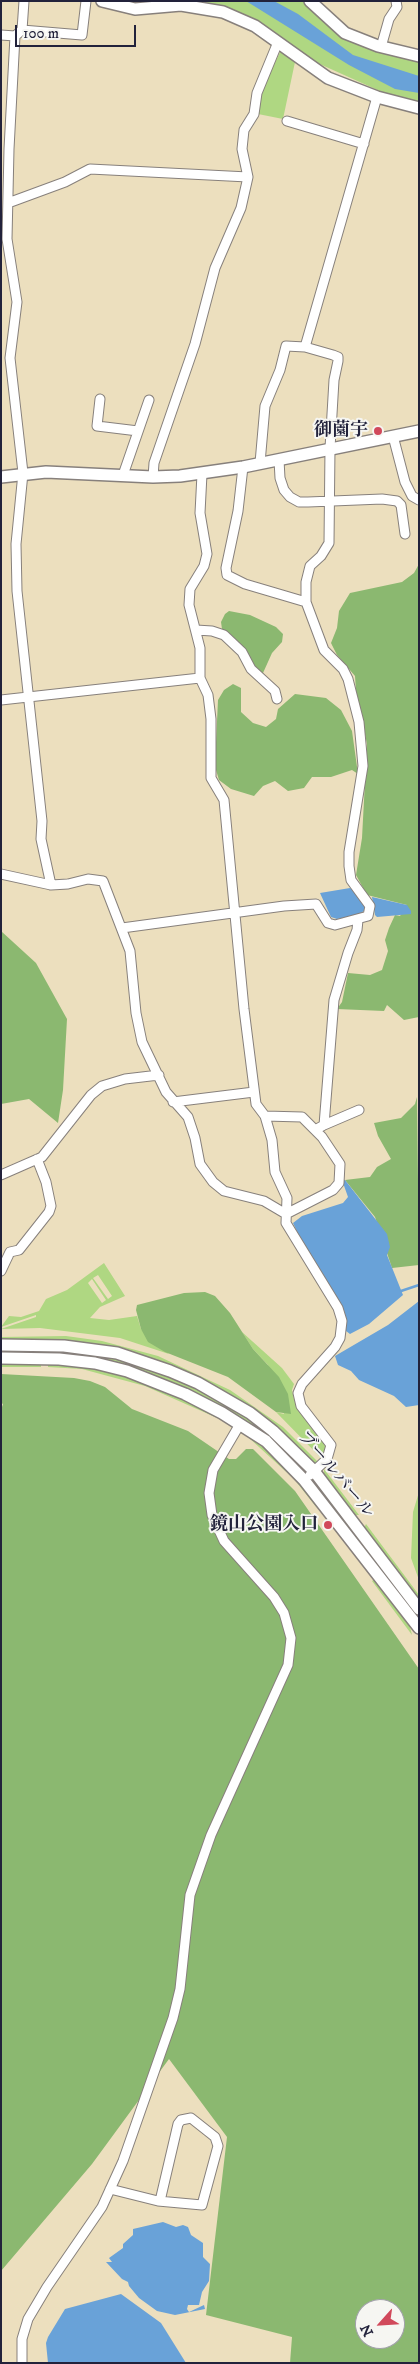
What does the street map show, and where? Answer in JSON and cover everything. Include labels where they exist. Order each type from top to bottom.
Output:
[{"type":"street","points":[[24,1],[19,33],[4,239],[17,302],[10,358],[23,473],[16,544],[17,591],[30,697],[42,821],[41,838],[51,885]]},
{"type":"street","points":[[1,35],[19,33],[82,35],[86,1]]},
{"type":"street","points":[[102,1],[136,8],[181,5],[223,12],[255,26],[328,78],[377,97],[419,108]]},
{"type":"street","points":[[310,1],[345,33],[381,47],[419,56]]},
{"type":"street","points":[[381,47],[389,19],[397,7],[396,1]]},
{"type":"street","points":[[153,477],[154,462],[195,344],[215,268],[241,208],[248,177],[242,149],[244,130],[254,114],[257,93],[278,42]]},
{"type":"street","points":[[305,347],[377,97]]},
{"type":"street","points":[[286,121],[364,144]]},
{"type":"street","points":[[8,203],[65,182],[90,169],[248,177]]},
{"type":"street","points":[[122,928],[234,912],[316,904],[328,923],[336,925],[368,916],[370,906],[351,880],[349,866],[349,852],[363,766],[359,722],[348,679],[343,670],[324,650],[306,602],[306,582],[310,566],[321,556],[329,544],[330,448],[334,380],[338,357],[305,347],[286,346],[280,370],[265,406],[260,463]]},
{"type":"street","points":[[100,399],[97,426],[138,431]]},
{"type":"street","points":[[124,475],[149,400]]},
{"type":"street","points":[[1,478],[23,473],[153,477],[202,474],[419,431]]},
{"type":"street","points":[[393,436],[405,482],[412,496],[419,500]]},
{"type":"street","points":[[278,460],[280,478],[284,490],[290,497],[299,502],[397,501],[400,505],[405,534]]},
{"type":"street","points":[[243,467],[238,511],[226,568],[227,575],[246,584],[306,602]]},
{"type":"street","points":[[202,474],[200,513],[207,554],[204,566],[190,589],[189,605],[200,648],[200,678],[208,695],[211,719],[211,778],[224,800],[254,1092],[256,1104],[265,1116],[272,1140],[275,1172],[287,1198],[286,1223],[338,1308],[342,1321],[340,1338],[335,1347],[302,1384],[298,1393],[301,1406],[331,1445],[327,1459],[304,1480]]},
{"type":"street","points":[[196,630],[212,631],[224,635],[237,646],[251,669],[275,691],[277,699]]},
{"type":"street","points":[[1,700],[200,678]]},
{"type":"street","points":[[1,874],[51,885],[68,884],[88,879],[103,881],[109,892],[116,919],[122,928],[130,951],[136,1014],[142,1042],[173,1102],[188,1117],[195,1138],[200,1164],[213,1182],[224,1191],[264,1201],[286,1214]]},
{"type":"street","points":[[324,1125],[334,1000],[357,930],[358,920]]},
{"type":"street","points":[[1,1175],[42,1157],[91,1096],[102,1086],[125,1079],[159,1076]]},
{"type":"street","points":[[173,1102],[254,1092]]},
{"type":"street","points":[[315,1130],[359,1110]]},
{"type":"street","points":[[265,1116],[302,1117],[332,1149],[340,1164],[339,1183],[333,1190],[286,1214]]},
{"type":"street","points":[[1,1271],[10,1252],[19,1250],[49,1212],[51,1206],[46,1182],[37,1159]]},
{"type":"street","name":"ブールバール","points":[[1,1345],[40,1344],[89,1348],[117,1353],[170,1371],[198,1383],[250,1413],[274,1431],[314,1472],[419,1609]]},
{"type":"street","points":[[1,1358],[59,1359],[95,1363],[127,1371],[185,1394],[240,1424],[266,1441],[304,1480],[419,1628]]},
{"type":"street","points":[[22,2363],[22,2339],[28,2319],[47,2287],[102,2207],[123,2162],[147,2087],[173,2018],[180,1989],[190,1895],[211,1835],[285,1673],[291,1648],[290,1628],[284,1613],[264,1586],[224,1541],[212,1515],[209,1493],[213,1470],[240,1424]]},
{"type":"street","points":[[110,2189],[160,2201],[202,2205],[218,2146],[215,2137],[191,2118],[181,2120],[178,2124],[160,2201]]},
{"type":"green space","points":[[109,1],[302,1],[317,11],[345,36],[419,54],[419,107],[313,61],[242,14],[135,9]]},
{"type":"green space","points":[[281,50],[295,62],[283,119],[258,114],[263,88]]},
{"type":"green space","points":[[419,564],[419,1017],[404,1020],[387,1005],[384,1011],[337,1009],[342,1002],[348,973],[370,975],[382,970],[388,951],[385,940],[389,928],[395,915],[400,916],[407,905],[367,895],[356,875],[362,838],[367,744],[356,691],[355,676],[337,655],[331,643],[337,628],[339,611],[350,593],[402,582],[414,573]]},
{"type":"green space","points":[[229,611],[250,615],[276,627],[283,634],[282,642],[272,653],[263,673],[257,671],[222,629],[221,622]]},
{"type":"green space","points":[[233,684],[241,688],[241,712],[253,723],[266,727],[276,719],[278,709],[295,694],[326,698],[341,710],[352,731],[358,774],[352,770],[331,777],[312,777],[304,788],[288,791],[275,781],[263,786],[254,796],[231,789],[219,780],[216,770],[216,743],[218,700],[224,690]]},
{"type":"green space","points":[[1,931],[36,963],[67,1019],[63,1090],[58,1123],[29,1099],[1,1104]]},
{"type":"green space","points":[[417,1097],[419,1265],[392,1268],[375,1217],[345,1180],[370,1177],[377,1167],[391,1159],[378,1136],[374,1123],[401,1118],[415,1104]]},
{"type":"green space","points":[[104,1263],[125,1296],[100,1307],[90,1318],[109,1320],[137,1316],[141,1329],[169,1354],[120,1338],[40,1328],[1,1329],[36,1317],[36,1315],[1,1327],[9,1316],[21,1317],[39,1311],[46,1299],[67,1290]],"holes":[[[98,1275],[112,1296],[108,1299],[93,1278]],[[92,1279],[106,1300],[102,1303],[88,1283]]]},
{"type":"green space","points":[[205,1292],[215,1296],[230,1313],[253,1349],[279,1377],[288,1394],[291,1414],[276,1412],[228,1377],[165,1352],[148,1342],[141,1329],[136,1310],[137,1305],[184,1293]]},
{"type":"green space","points":[[242,1332],[282,1368],[294,1384],[292,1390],[294,1399],[326,1442],[327,1453],[322,1459],[276,1412],[284,1414],[268,1365],[253,1349]]},
{"type":"green space","points":[[66,1336],[102,1341],[158,1356],[230,1390],[283,1427],[319,1463],[313,1464],[280,1429],[259,1414],[129,1351],[83,1342],[45,1339],[1,1341],[1,1337]]},
{"type":"green space","points":[[1,1349],[44,1349],[110,1358],[139,1365],[179,1380],[244,1414],[267,1431],[305,1469],[303,1471],[226,1409],[183,1387],[156,1376],[119,1363],[45,1353],[1,1354]]},
{"type":"green space","points":[[41,1363],[41,1367],[1,1367],[1,1364]]},
{"type":"green space","points":[[48,1364],[69,1365],[116,1373],[178,1394],[224,1421],[145,1386],[82,1369],[48,1367]]},
{"type":"green space","points":[[1,1374],[74,1378],[90,1381],[105,1387],[132,1409],[188,1431],[229,1459],[236,1459],[246,1449],[253,1449],[295,1491],[419,1669],[419,2363],[290,2363],[292,2337],[206,2315],[227,2137],[169,2059],[92,2164],[1,2271],[1,1410],[3,1404],[1,1403]]},
{"type":"green space","points":[[248,1437],[262,1444],[282,1463],[310,1495],[317,1508],[294,1479]]},
{"type":"green space","points":[[324,1469],[359,1515],[355,1515],[324,1475]]},
{"type":"green space","points":[[316,1483],[366,1546],[382,1571],[315,1485]]},
{"type":"green space","points":[[419,1492],[419,1580],[411,1558],[413,1512]]},
{"type":"green space","points":[[366,1524],[419,1595],[419,1600],[364,1528]]},
{"type":"green space","points":[[375,1579],[410,1627],[412,1635],[372,1581]]},
{"type":"water","points":[[246,1],[274,1],[298,14],[353,55],[419,76],[419,93],[395,89],[349,65]]},
{"type":"water","points":[[350,888],[360,895],[365,906],[364,911],[357,915],[337,919],[331,917],[320,893]]},
{"type":"water","points":[[372,897],[407,905],[411,914],[377,917]]},
{"type":"water","points":[[342,1180],[345,1180],[387,1234],[390,1247],[387,1255],[403,1295],[369,1324],[350,1334],[346,1331],[344,1310],[302,1242],[293,1223],[302,1216],[343,1203],[348,1197]]},
{"type":"water","points":[[419,1301],[419,1405],[406,1407],[394,1396],[359,1380],[351,1371],[338,1365],[335,1356],[388,1325]]},
{"type":"water","points":[[163,2222],[176,2227],[183,2225],[188,2227],[191,2235],[203,2243],[203,2257],[210,2264],[209,2281],[202,2292],[199,2305],[188,2305],[187,2309],[189,2312],[204,2305],[205,2309],[175,2315],[157,2311],[139,2298],[128,2282],[122,2279],[106,2262],[112,2262],[109,2258],[123,2248],[123,2244],[133,2235],[133,2229]]},
{"type":"water","points":[[121,2294],[161,2323],[186,2363],[48,2363],[46,2343],[65,2309]]},
{"type":"waterway","points":[[401,1291],[419,1285]]},
{"type":"place","name":"御薗宇","points":[[378,431]]},
{"type":"place","name":"鏡山公園入口","points":[[328,1525]]}]
